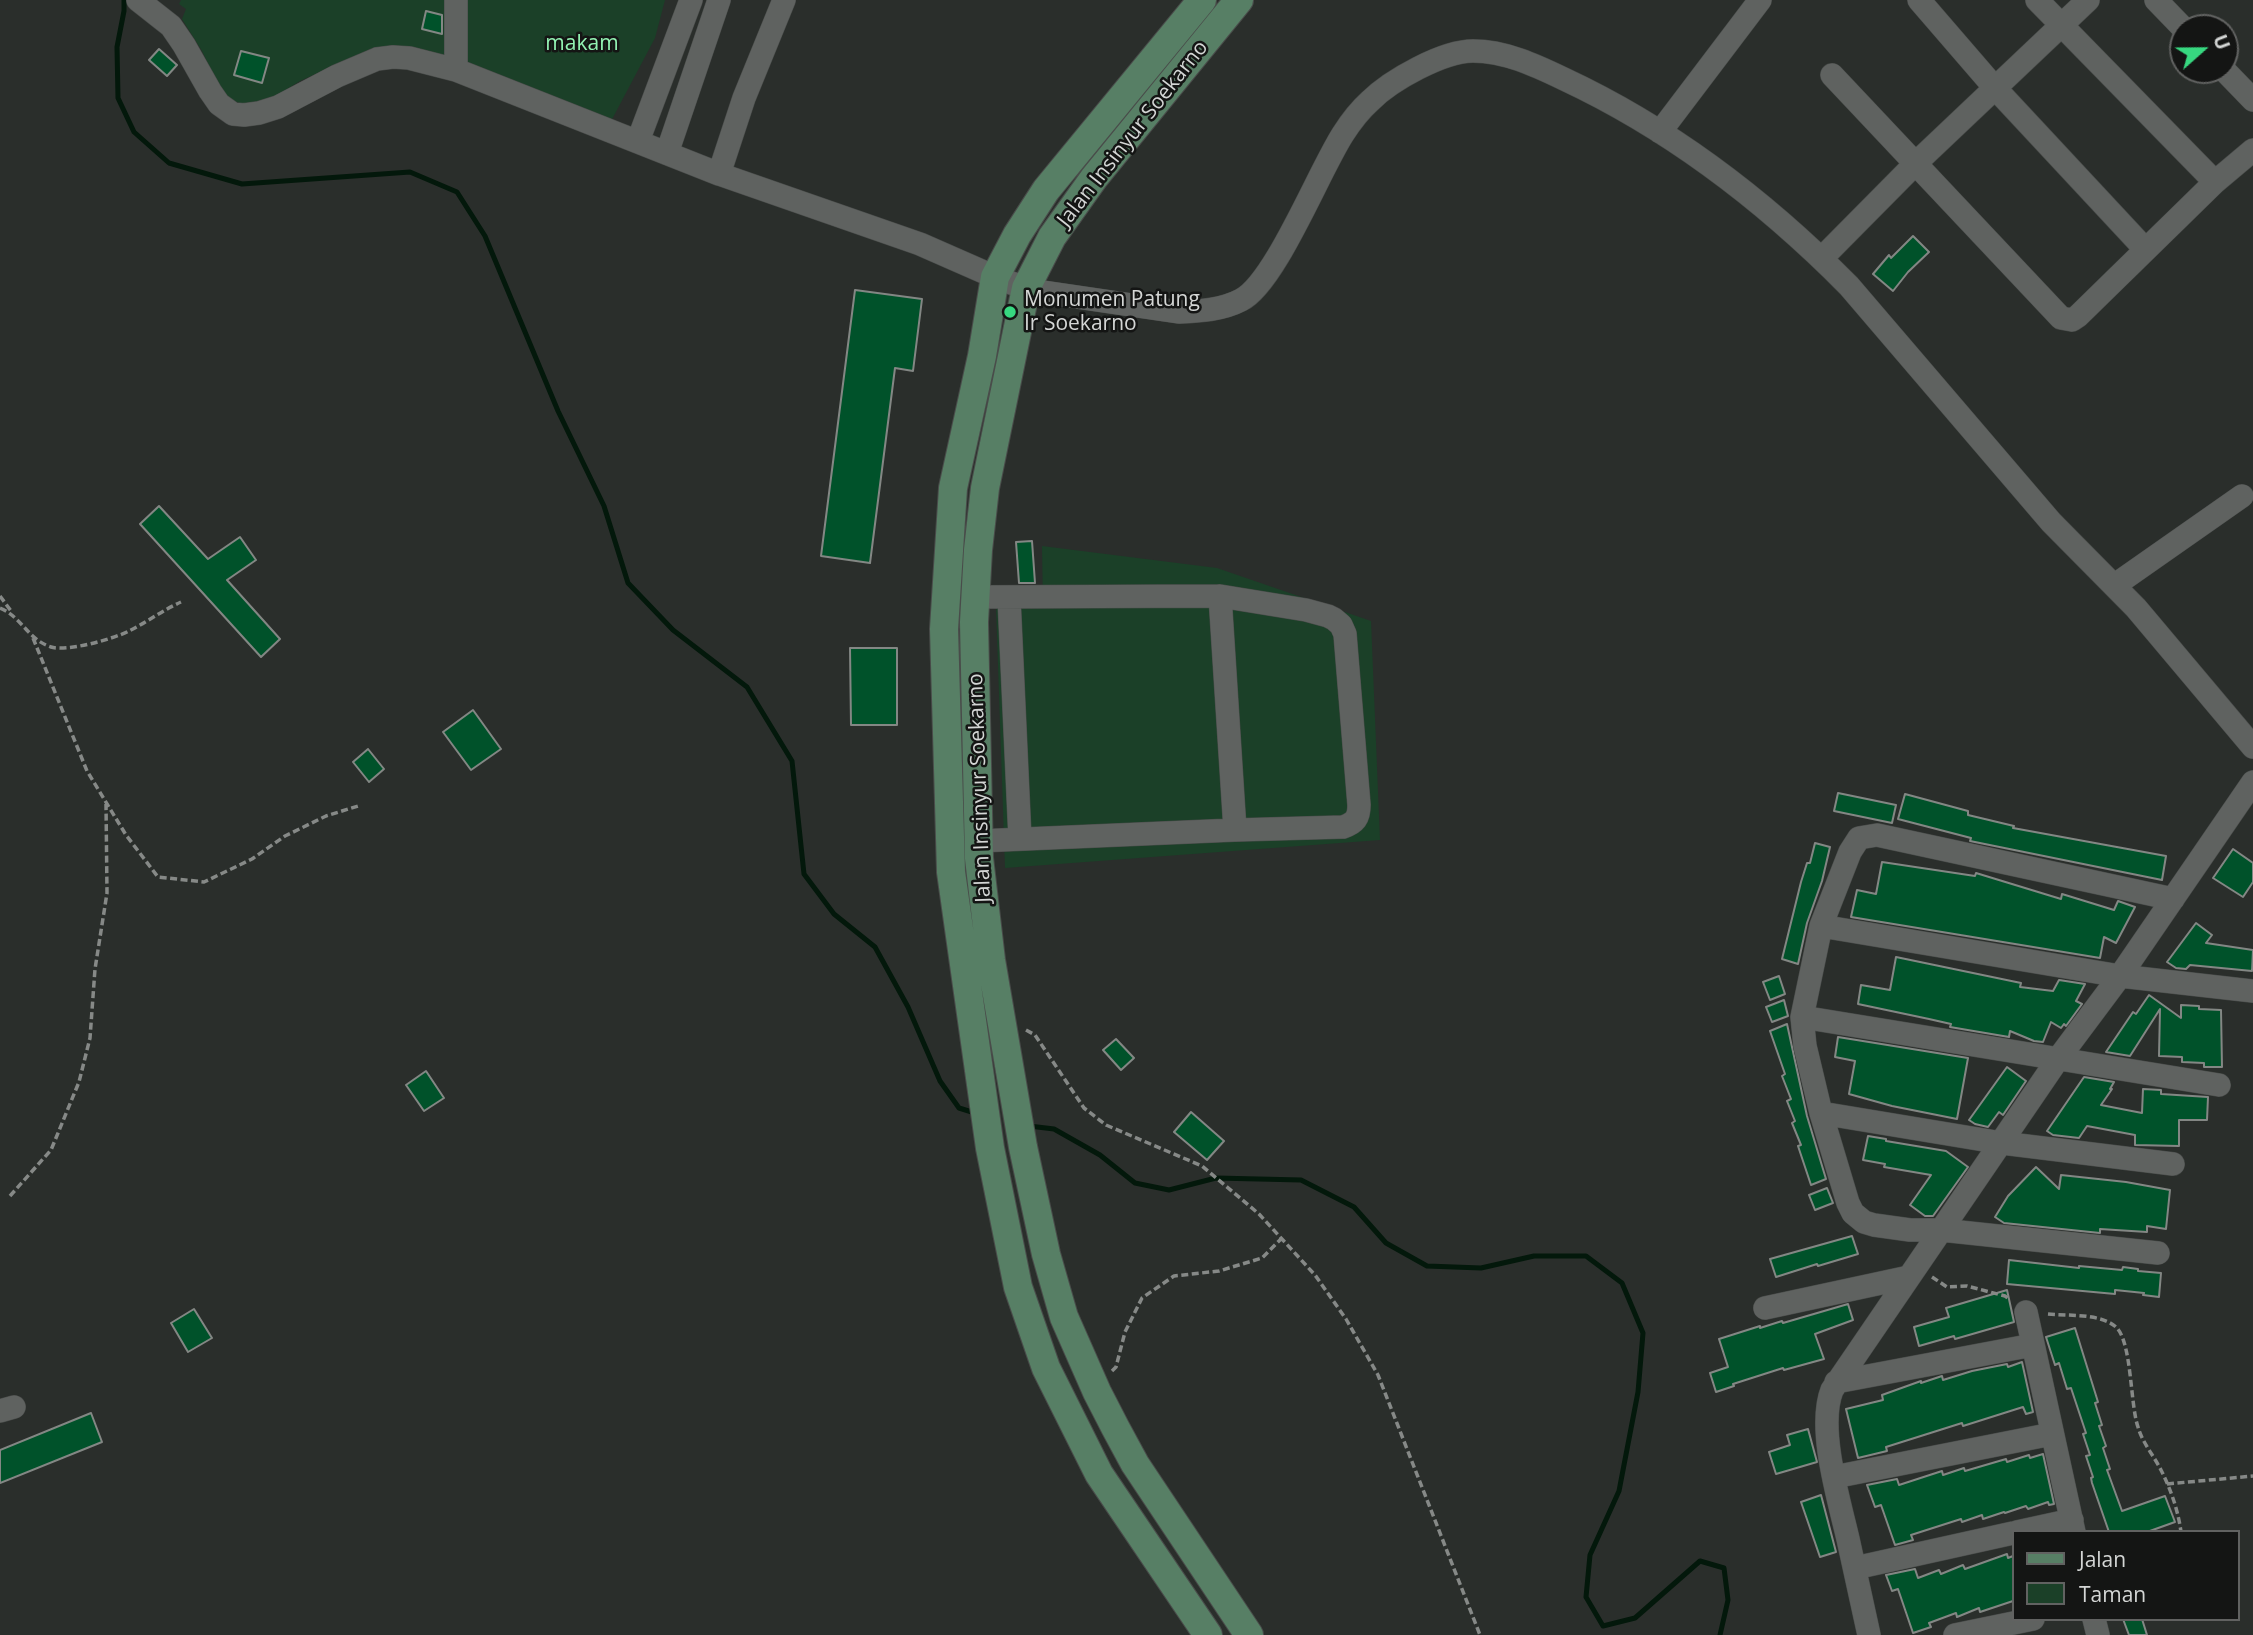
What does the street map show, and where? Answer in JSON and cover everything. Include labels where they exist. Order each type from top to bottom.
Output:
[{"type":"main road","name":"Jalan Insinyur Soekarno","points":[[1202,0],[1046,190],[995,277],[982,356],[953,488],[944,629],[951,872],[990,1148],[1018,1287],[1046,1368],[1100,1474],[1208,1635]]},
{"type":"main road","name":"Jalan Insinyur Soekarno","points":[[1239,0],[1094,178],[1052,237],[1026,288],[985,488],[974,622],[978,841],[991,960],[1023,1147],[1046,1254],[1064,1317],[1097,1392],[1135,1464],[1249,1635]]},
{"type":"main road","points":[[982,1090],[1014,1083]]},
{"type":"street","points":[[138,0],[171,26],[219,104],[233,114],[259,113],[278,107],[337,76],[377,59],[409,58],[456,70],[719,174],[920,244],[1026,288],[1179,313],[1227,306],[1244,299],[1255,289],[1272,265],[1343,133],[1369,102],[1407,76],[1458,52],[1500,54],[1536,66],[1598,94],[1660,132],[1778,218],[1822,258],[2051,522],[2115,585],[2171,648],[2253,747]]},
{"type":"street","points":[[456,0],[456,70]]},
{"type":"street","points":[[638,141],[691,0]]},
{"type":"street","points":[[667,153],[719,0]]},
{"type":"street","points":[[719,174],[744,98],[784,0]]},
{"type":"street","points":[[1660,132],[1760,0]]},
{"type":"street","points":[[1919,0],[1995,88],[2145,249]]},
{"type":"street","points":[[2037,0],[2215,182]]},
{"type":"street","points":[[1822,258],[1916,163],[2088,0]]},
{"type":"street","points":[[2156,0],[2170,14]]},
{"type":"street","points":[[1832,75],[2061,318],[2072,320],[2215,182],[2253,150]]},
{"type":"street","points":[[2238,84],[2253,100]]},
{"type":"street","points":[[2115,585],[2242,496]]},
{"type":"street","points":[[975,597],[1220,596],[1306,610],[1334,619],[1345,634],[1359,805],[1359,815],[1343,827],[978,841]]},
{"type":"street","points":[[1220,596],[1235,830]]},
{"type":"street","points":[[1009,598],[1020,839]]},
{"type":"street","points":[[1869,1635],[1834,1477],[1827,1429],[1826,1407],[1836,1382],[2253,782]]},
{"type":"street","points":[[2158,1253],[1941,1230],[1910,1230],[1874,1225],[1857,1218],[1848,1203],[1821,1113],[1805,1046],[1802,1017],[1821,926],[1856,841],[1868,835],[2173,899]]},
{"type":"street","points":[[1821,926],[2120,976],[2253,991]]},
{"type":"street","points":[[1802,1017],[2219,1085]]},
{"type":"street","points":[[1821,1113],[2002,1143],[2173,1164]]},
{"type":"street","points":[[1765,1308],[1913,1270]]},
{"type":"street","points":[[2026,1312],[2073,1526],[2034,1530]]},
{"type":"street","points":[[1836,1382],[2033,1345]]},
{"type":"street","points":[[1834,1477],[2052,1434]]},
{"type":"street","points":[[1855,1568],[2011,1533]]},
{"type":"street","points":[[1955,1635],[2023,1621]]},
{"type":"path","points":[[0,596],[33,638],[88,771],[126,835],[158,877],[204,882],[252,859],[285,836],[326,816],[358,806]]},
{"type":"path","points":[[33,638],[52,647],[74,648],[128,632],[155,614],[181,602]]},
{"type":"path","points":[[0,608],[13,614]]},
{"type":"path","points":[[10,1196],[51,1150],[79,1082],[90,1038],[95,969],[107,893],[106,802]]},
{"type":"path","points":[[1001,1017],[1035,1035],[1084,1108],[1106,1125],[1202,1166],[1259,1214],[1323,1286],[1346,1319],[1378,1375],[1480,1635]]},
{"type":"path","points":[[1097,1392],[1116,1367],[1125,1332],[1142,1298],[1174,1276],[1219,1271],[1262,1258],[1281,1238]]},
{"type":"path","points":[[1913,1270],[1947,1287],[1967,1286],[2005,1296],[2026,1312],[2102,1319],[2114,1326],[2120,1332],[2126,1348],[2138,1429],[2167,1484],[2178,1512],[2181,1530]]},
{"type":"path","points":[[2167,1484],[2253,1476]]},
{"type":"green space","name":"makam","points":[[181,0],[665,0],[655,38],[609,125],[420,52],[347,60],[300,81],[265,103],[246,105],[224,98],[202,51],[182,19],[186,9],[179,4]]},
{"type":"green space","points":[[1042,546],[1217,568],[1371,621],[1380,840],[1005,868],[996,607],[1043,606]]},
{"type":"building","points":[[426,11],[442,15],[442,34],[422,29]]},
{"type":"building","points":[[159,49],[177,65],[167,76],[149,60]]},
{"type":"building","points":[[241,51],[269,58],[262,83],[234,75]]},
{"type":"building","points":[[1913,236],[1929,252],[1893,291],[1873,274],[1889,255],[1891,258]]},
{"type":"building","points":[[855,290],[922,299],[913,371],[895,368],[870,563],[821,556]]},
{"type":"building","points":[[159,506],[208,559],[240,537],[256,560],[227,580],[280,639],[261,657],[140,524]]},
{"type":"building","points":[[1032,541],[1035,583],[1019,583],[1016,542]]},
{"type":"building","points":[[850,648],[897,648],[897,725],[851,725]]},
{"type":"building","points":[[473,710],[501,749],[471,770],[443,732]]},
{"type":"building","points":[[368,749],[384,769],[369,782],[353,762]]},
{"type":"building","points":[[1838,793],[1896,805],[1892,823],[1834,811]]},
{"type":"building","points":[[1905,794],[1968,811],[1968,815],[2014,826],[2013,828],[2166,856],[2162,880],[1970,841],[1971,838],[1898,819]]},
{"type":"building","points":[[1815,843],[1830,847],[1822,881],[1807,923],[1798,964],[1782,959],[1801,882]]},
{"type":"building","points":[[2233,849],[2253,863],[2253,882],[2243,897],[2213,878]]},
{"type":"building","points":[[1882,862],[1975,876],[1976,873],[2061,899],[2062,894],[2114,910],[2118,901],[2135,907],[2116,943],[2104,937],[2100,958],[1851,917],[1857,890],[1876,894]]},
{"type":"building","points":[[2196,923],[2212,935],[2206,943],[2253,950],[2252,971],[2190,965],[2186,969],[2176,968],[2167,962]]},
{"type":"building","points":[[1896,957],[2021,983],[2020,987],[2053,991],[2059,980],[2085,984],[2076,1001],[2082,1004],[2066,1026],[2064,1024],[2061,1028],[2051,1022],[2043,1042],[2010,1031],[2009,1037],[1950,1027],[1951,1024],[1858,1004],[1861,985],[1890,990]]},
{"type":"building","points":[[1779,976],[1785,994],[1770,1000],[1763,982]]},
{"type":"building","points":[[2149,995],[2181,1018],[2181,1005],[2221,1010],[2222,1067],[2204,1067],[2204,1063],[2182,1062],[2182,1057],[2159,1056],[2160,1009],[2130,1056],[2106,1052],[2133,1012],[2136,1014]]},
{"type":"building","points":[[1784,1000],[1788,1016],[1772,1022],[1766,1007]]},
{"type":"building","points":[[1787,1024],[1807,1116],[1826,1179],[1811,1185],[1798,1146],[1801,1145],[1792,1123],[1795,1121],[1787,1101],[1791,1099],[1782,1076],[1785,1074],[1770,1031]]},
{"type":"building","points":[[1838,1037],[1968,1058],[1957,1119],[1849,1094],[1855,1061],[1835,1057]]},
{"type":"building","points":[[1116,1039],[1134,1058],[1121,1070],[1103,1050]]},
{"type":"building","points":[[2007,1067],[2026,1081],[2003,1115],[1999,1112],[1988,1127],[1975,1124],[1969,1120]]},
{"type":"building","points":[[426,1071],[444,1098],[424,1111],[406,1085]]},
{"type":"building","points":[[2084,1077],[2114,1082],[2101,1105],[2142,1113],[2143,1089],[2161,1090],[2161,1094],[2208,1097],[2207,1120],[2179,1120],[2179,1146],[2135,1145],[2135,1135],[2087,1126],[2079,1138],[2053,1135],[2047,1131]]},
{"type":"building","points":[[1191,1112],[1224,1141],[1207,1160],[1174,1132]]},
{"type":"building","points":[[1868,1136],[1946,1151],[1968,1167],[1933,1216],[1925,1216],[1910,1205],[1931,1175],[1884,1167],[1885,1164],[1863,1160]]},
{"type":"building","points":[[2036,1167],[2059,1189],[2061,1175],[2170,1190],[2166,1229],[2147,1226],[2147,1232],[2100,1229],[2100,1233],[2004,1223],[1995,1217],[2008,1196]]},
{"type":"building","points":[[1827,1188],[1833,1203],[1815,1210],[1809,1195]]},
{"type":"building","points":[[1852,1236],[1858,1254],[1776,1277],[1770,1259]]},
{"type":"building","points":[[2009,1260],[2079,1268],[2122,1270],[2123,1267],[2161,1273],[2159,1297],[2115,1290],[2115,1294],[2007,1284]]},
{"type":"building","points":[[2007,1290],[2014,1322],[1919,1346],[1914,1327],[1949,1317],[1946,1308]]},
{"type":"building","points":[[1848,1304],[1853,1320],[1815,1334],[1824,1359],[1784,1370],[1783,1368],[1716,1392],[1710,1373],[1728,1367],[1719,1339]]},
{"type":"building","points":[[194,1309],[212,1338],[188,1352],[171,1323]]},
{"type":"building","points":[[2075,1328],[2098,1402],[2095,1403],[2102,1425],[2099,1426],[2110,1469],[2107,1470],[2122,1511],[2165,1496],[2175,1522],[2153,1530],[2108,1530],[2092,1483],[2093,1477],[2086,1456],[2090,1455],[2083,1434],[2086,1433],[2071,1388],[2067,1389],[2059,1363],[2055,1365],[2046,1337]]},
{"type":"building","points":[[2022,1362],[2033,1412],[2026,1414],[2023,1407],[1963,1426],[1962,1423],[1886,1447],[1887,1451],[1858,1458],[1846,1409],[1883,1400],[1882,1395],[1921,1381],[1942,1376],[1943,1380],[1972,1371],[2007,1364],[2008,1367]]},
{"type":"building","points":[[91,1413],[102,1442],[0,1483],[0,1450]]},
{"type":"building","points":[[1808,1429],[1817,1462],[1776,1474],[1769,1452],[1790,1445],[1787,1435]]},
{"type":"building","points":[[2043,1454],[2054,1504],[2049,1505],[2048,1502],[2028,1509],[2026,1506],[1983,1519],[1982,1515],[1962,1522],[1961,1519],[1911,1535],[1913,1540],[1895,1545],[1881,1505],[1875,1507],[1867,1485],[1897,1479],[1899,1485],[1942,1471],[1943,1475],[2006,1459],[2007,1462]]},
{"type":"building","points":[[1821,1495],[1836,1552],[1820,1557],[1801,1502]]},
{"type":"building","points":[[2007,1554],[2008,1558],[2011,1557],[2011,1602],[1980,1612],[1979,1608],[1957,1617],[1956,1613],[1929,1623],[1931,1627],[1913,1633],[1898,1589],[1892,1591],[1886,1575],[1915,1569],[1918,1578],[1939,1570],[1941,1574],[1963,1565],[1965,1569]]},
{"type":"building","points":[[2124,1621],[2143,1621],[2147,1635],[2129,1635]]},
{"type":"waterway","points":[[124,0],[117,47],[118,98],[134,132],[169,163],[242,184],[410,172],[457,192],[485,236],[558,411],[604,506],[628,583],[673,630],[747,687],[792,761],[804,874],[834,914],[875,947],[908,1007],[940,1081],[959,1108],[975,1113]]},
{"type":"waterway","points":[[1029,1126],[1054,1129],[1100,1155],[1135,1183],[1169,1190],[1216,1178],[1301,1180],[1354,1207],[1386,1243],[1427,1266],[1481,1268],[1534,1256],[1586,1256],[1622,1283],[1643,1333],[1638,1392],[1619,1491],[1590,1555],[1586,1597],[1603,1626],[1635,1618],[1700,1561],[1724,1568],[1728,1600],[1720,1635]]},
{"type":"place","name":"Monumen Patung Ir Soekarno","points":[[1010,312]]}]
